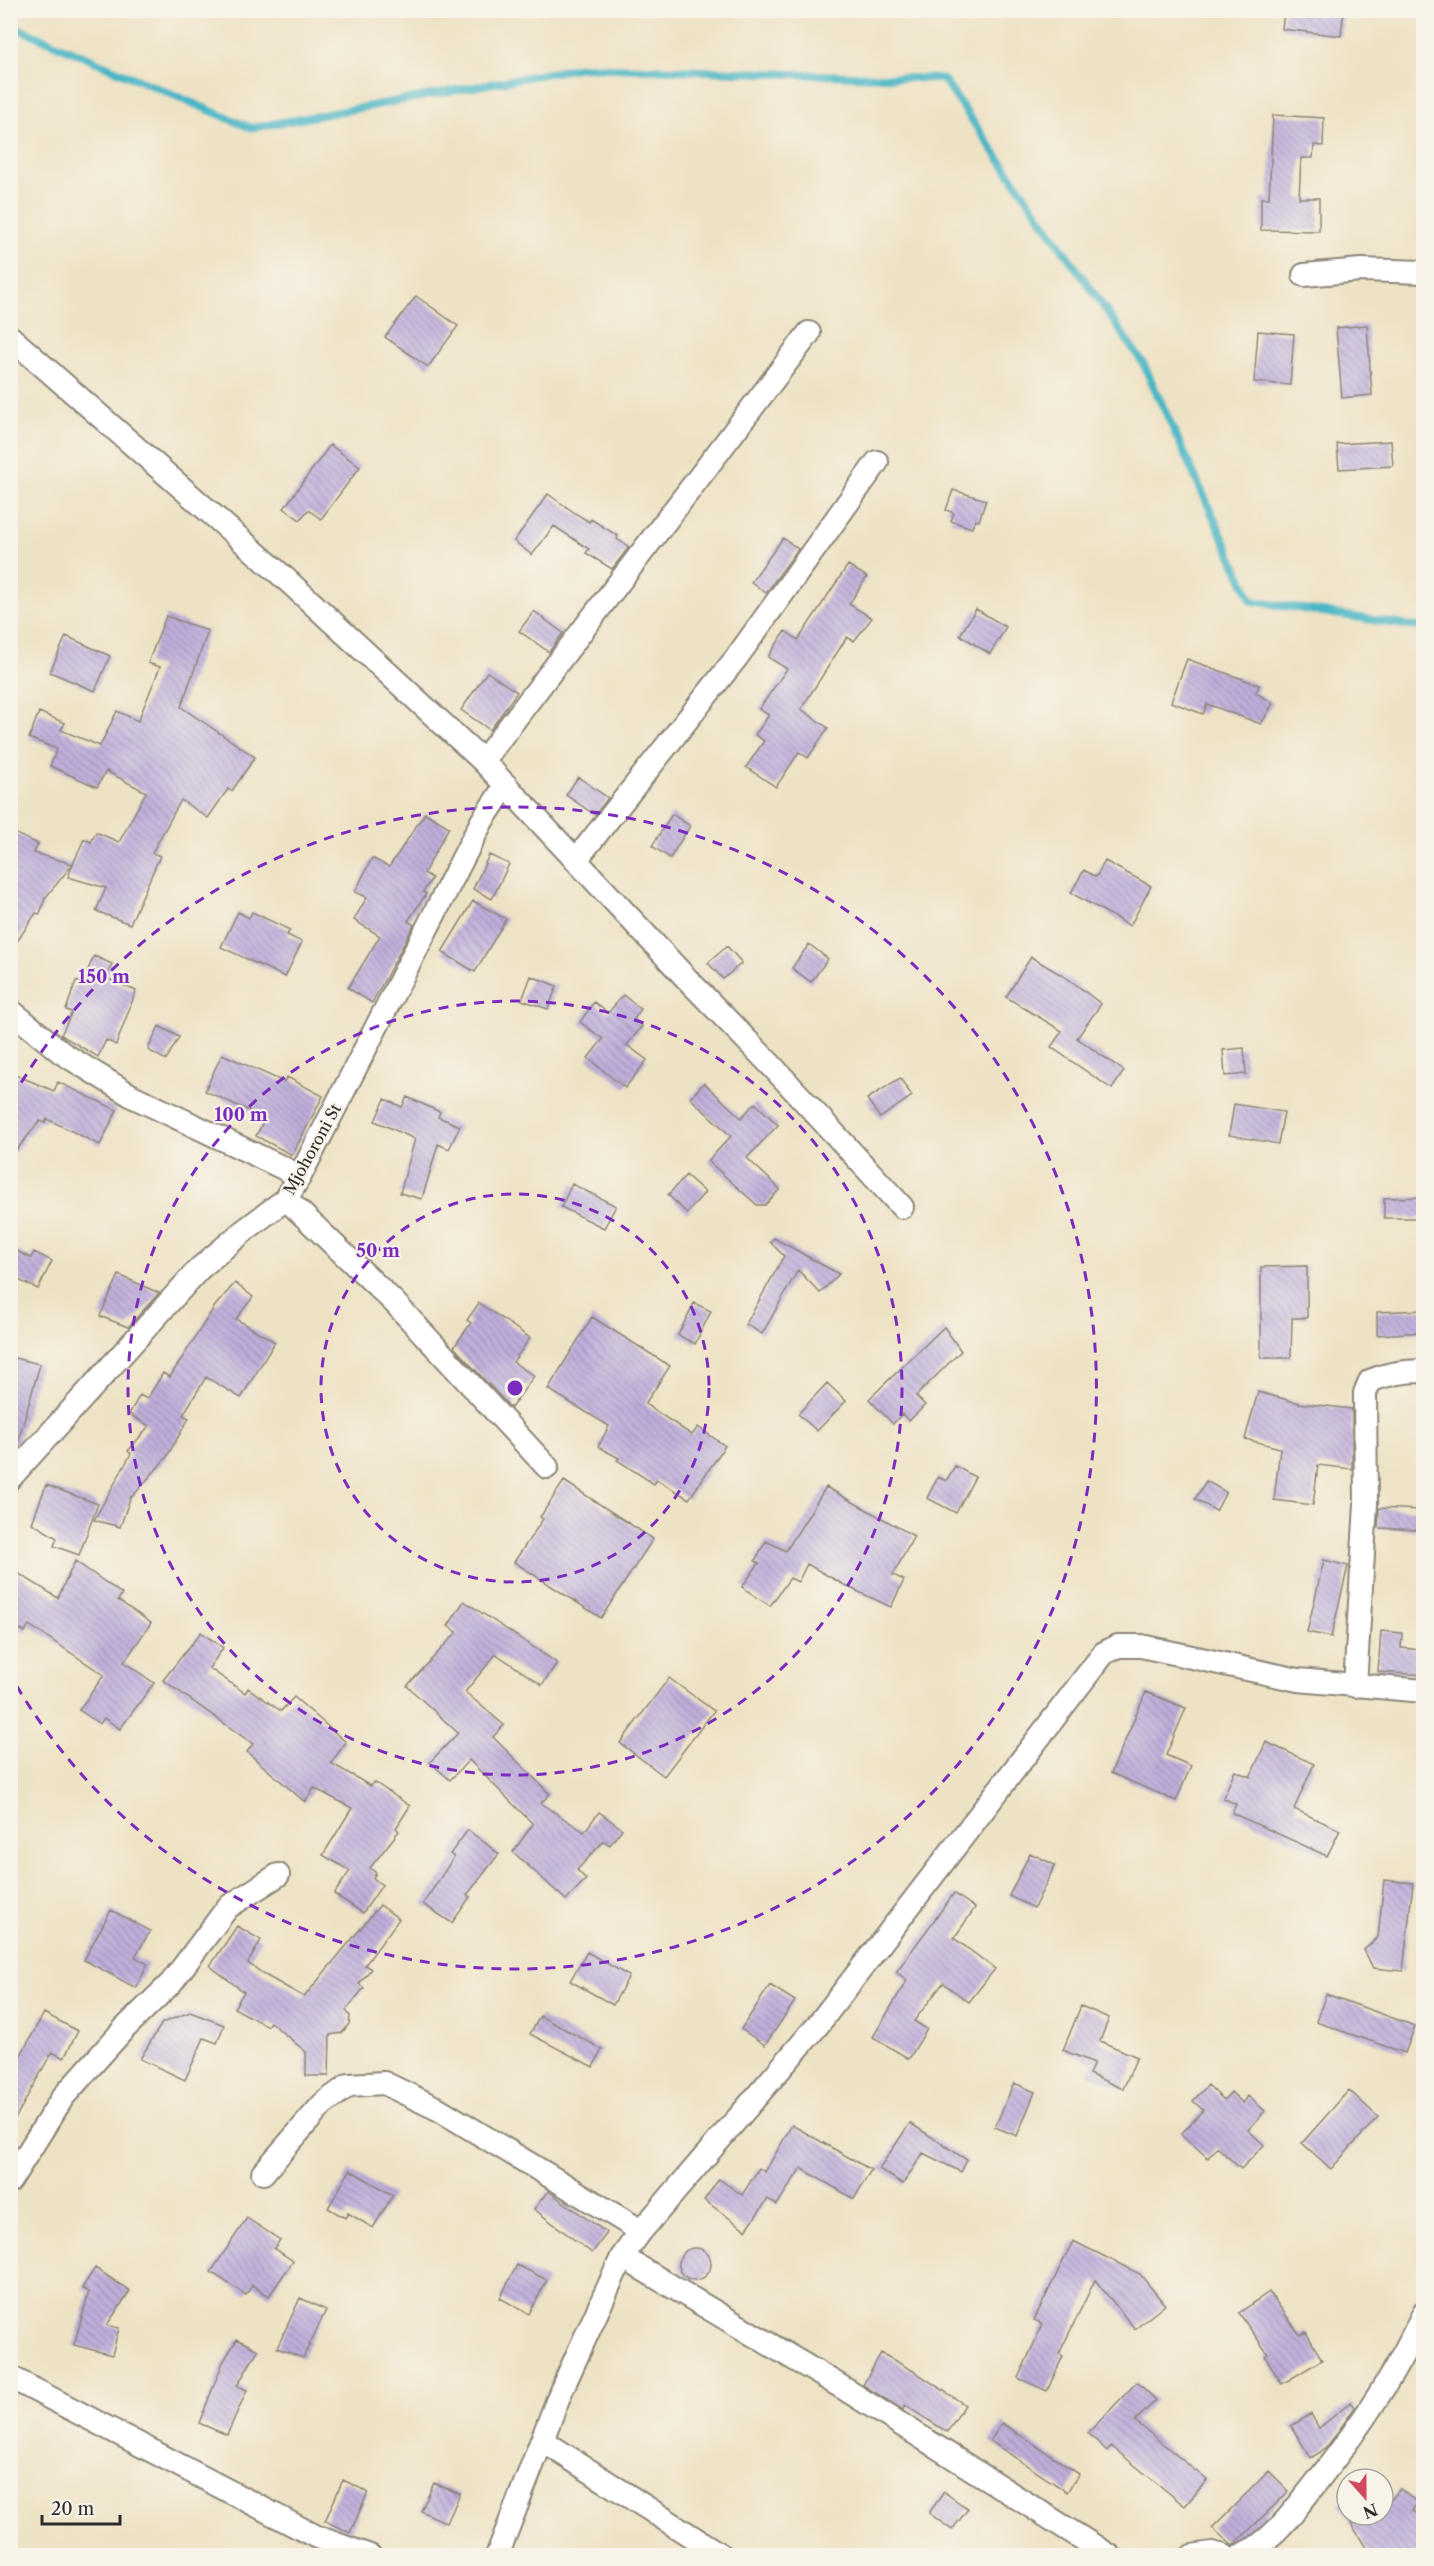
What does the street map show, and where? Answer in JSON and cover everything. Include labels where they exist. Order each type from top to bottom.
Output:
[{"type":"street","points":[[1305,275],[1361,270],[1424,272]]},
{"type":"street","points":[[483,761],[809,333]]},
{"type":"street","points":[[10,337],[288,580],[483,761],[902,1207]]},
{"type":"street","points":[[576,860],[737,657],[877,462]]},
{"type":"street","name":"Mjohoroni St","points":[[12,1474],[199,1269],[286,1199],[300,1176],[482,821],[506,785]]},
{"type":"street","points":[[10,1010],[62,1053],[132,1096],[300,1176]]},
{"type":"street","points":[[286,1199],[394,1302],[547,1467]]},
{"type":"street","points":[[1356,1686],[1366,1504],[1365,1393],[1370,1381],[1384,1375],[1424,1371]]},
{"type":"street","points":[[498,2556],[561,2391],[622,2257],[641,2231],[817,2026],[1104,1653],[1119,1646],[1141,1646],[1298,1680],[1424,1691]]},
{"type":"street","points":[[10,2181],[63,2097],[124,2029],[171,1983],[228,1907],[278,1875]]},
{"type":"street","points":[[263,2174],[323,2104],[350,2085],[384,2083],[440,2110],[641,2231]]},
{"type":"street","points":[[622,2257],[840,2386],[1110,2556]]},
{"type":"street","points":[[1241,2556],[1258,2548],[1287,2520],[1359,2428],[1408,2347],[1424,2312]]},
{"type":"street","points":[[10,2376],[317,2537],[370,2556]]},
{"type":"street","points":[[543,2441],[722,2556]]},
{"type":"street","points":[[1192,2556],[1212,2553],[1224,2556]]},
{"type":"building","points":[[1284,10],[1344,10],[1341,36],[1282,29]]},
{"type":"building","points":[[1273,115],[1324,118],[1323,146],[1314,145],[1313,158],[1301,158],[1299,198],[1319,198],[1319,231],[1261,230],[1261,198],[1269,198]]},
{"type":"building","points":[[416,296],[458,326],[428,367],[385,337]]},
{"type":"building","points":[[1367,325],[1372,395],[1342,398],[1336,328]]},
{"type":"building","points":[[1258,331],[1294,334],[1290,385],[1254,382]]},
{"type":"building","points":[[1391,441],[1393,466],[1339,469],[1337,444]]},
{"type":"building","points":[[330,445],[360,467],[321,519],[308,510],[300,520],[284,508]]},
{"type":"building","points":[[953,490],[986,500],[979,521],[975,520],[972,528],[951,521],[954,513],[946,510]]},
{"type":"building","points":[[548,494],[589,522],[591,519],[618,536],[617,539],[629,547],[612,569],[586,553],[589,549],[554,526],[532,555],[514,541]]},
{"type":"building","points":[[783,538],[798,549],[766,593],[751,582]]},
{"type":"building","points":[[848,565],[867,577],[849,604],[872,618],[854,641],[847,637],[801,709],[828,728],[808,758],[799,752],[776,787],[746,767],[764,741],[755,735],[769,715],[759,709],[787,669],[768,657],[785,631],[798,640]]},
{"type":"building","points":[[976,609],[1006,627],[990,654],[960,635]]},
{"type":"building","points":[[534,611],[563,633],[549,652],[519,631]]},
{"type":"building","points":[[166,616],[208,631],[181,707],[255,757],[232,791],[228,789],[208,818],[181,800],[152,853],[160,856],[130,924],[96,911],[106,888],[68,877],[84,839],[91,842],[96,832],[119,842],[146,792],[106,771],[97,787],[50,766],[57,749],[29,738],[39,712],[65,723],[61,730],[100,746],[117,711],[138,721],[160,667],[148,663]]},
{"type":"building","points":[[66,636],[110,656],[95,691],[50,672]]},
{"type":"building","points":[[1187,659],[1259,685],[1256,693],[1273,703],[1261,724],[1207,704],[1203,714],[1171,702]]},
{"type":"building","points":[[487,672],[517,692],[490,730],[461,710]]},
{"type":"building","points":[[578,777],[608,798],[595,815],[566,795]]},
{"type":"building","points":[[425,813],[449,827],[424,873],[432,878],[423,892],[426,894],[408,921],[414,925],[372,1003],[348,988],[380,936],[354,920],[367,897],[355,892],[372,858],[389,867]]},
{"type":"building","points":[[672,814],[690,826],[670,858],[652,846]]},
{"type":"building","points":[[10,831],[38,844],[34,853],[73,864],[45,898],[40,914],[36,913],[10,952]]},
{"type":"building","points":[[489,855],[509,864],[492,899],[473,889]]},
{"type":"building","points":[[1105,861],[1151,886],[1130,926],[1071,893],[1084,870],[1096,877]]},
{"type":"building","points":[[473,901],[506,919],[475,972],[442,952]]},
{"type":"building","points":[[238,912],[249,918],[252,912],[290,930],[287,935],[302,942],[285,977],[221,947]]},
{"type":"building","points":[[809,944],[828,959],[811,982],[792,968]]},
{"type":"building","points":[[727,946],[742,963],[723,979],[708,963]]},
{"type":"building","points":[[94,956],[112,964],[106,978],[136,991],[116,1045],[106,1040],[98,1057],[61,1035],[72,1012],[66,1010],[76,981],[82,983]]},
{"type":"building","points":[[1031,957],[1070,980],[1101,1004],[1077,1038],[1124,1071],[1112,1089],[1051,1047],[1062,1031],[1006,997]]},
{"type":"building","points":[[531,976],[557,986],[548,1009],[522,1000]]},
{"type":"building","points":[[623,995],[641,1009],[634,1019],[642,1026],[627,1045],[647,1060],[625,1088],[588,1058],[603,1039],[580,1022],[594,1002],[608,1013]]},
{"type":"building","points":[[159,1026],[179,1037],[166,1060],[148,1050]]},
{"type":"building","points":[[1244,1048],[1246,1074],[1225,1076],[1223,1050]]},
{"type":"building","points":[[222,1054],[284,1082],[287,1077],[323,1096],[292,1155],[256,1136],[265,1118],[205,1091]]},
{"type":"building","points":[[11,1073],[54,1091],[58,1082],[117,1110],[100,1145],[47,1119],[45,1123],[40,1121],[10,1158]]},
{"type":"building","points":[[900,1078],[912,1096],[880,1118],[867,1099]]},
{"type":"building","points":[[704,1083],[741,1118],[755,1103],[778,1125],[747,1158],[780,1189],[765,1205],[757,1205],[708,1161],[731,1136],[690,1098]]},
{"type":"building","points":[[407,1097],[440,1112],[438,1117],[460,1126],[449,1149],[438,1144],[422,1199],[400,1193],[415,1139],[375,1121],[385,1099],[402,1107]]},
{"type":"building","points":[[1234,1104],[1284,1112],[1278,1144],[1229,1135]]},
{"type":"building","points":[[686,1175],[705,1192],[687,1213],[668,1195]]},
{"type":"building","points":[[572,1184],[616,1206],[604,1228],[561,1207]]},
{"type":"building","points":[[1424,1197],[1424,1218],[1384,1218],[1384,1198]]},
{"type":"building","points":[[774,1238],[839,1274],[820,1293],[798,1270],[762,1334],[746,1324],[784,1256],[770,1242]]},
{"type":"building","points":[[10,1248],[31,1258],[34,1252],[52,1261],[38,1289],[10,1276]]},
{"type":"building","points":[[1307,1266],[1307,1318],[1292,1318],[1291,1358],[1261,1358],[1261,1267]]},
{"type":"building","points":[[119,1275],[159,1293],[128,1327],[100,1316]]},
{"type":"building","points":[[235,1283],[253,1297],[236,1319],[275,1342],[241,1398],[206,1377],[183,1415],[189,1418],[166,1458],[131,1496],[120,1527],[94,1520],[131,1454],[128,1451],[149,1426],[129,1414],[140,1395],[147,1399],[163,1373],[170,1377],[215,1306]]},
{"type":"building","points":[[479,1303],[530,1338],[513,1362],[534,1376],[511,1408],[454,1347],[471,1323],[467,1320]]},
{"type":"building","points":[[694,1303],[711,1311],[695,1344],[678,1335]]},
{"type":"building","points":[[1424,1310],[1424,1332],[1377,1335],[1377,1312]]},
{"type":"building","points":[[592,1317],[670,1366],[645,1404],[692,1435],[698,1427],[725,1446],[689,1499],[657,1480],[654,1484],[617,1460],[619,1458],[598,1447],[609,1426],[548,1389]]},
{"type":"building","points":[[944,1327],[961,1351],[916,1396],[925,1405],[909,1421],[902,1414],[893,1424],[869,1399]]},
{"type":"building","points":[[10,1357],[40,1364],[17,1446],[10,1446]]},
{"type":"building","points":[[827,1383],[846,1401],[817,1431],[798,1414]]},
{"type":"building","points":[[1258,1392],[1299,1403],[1352,1409],[1352,1469],[1318,1465],[1313,1505],[1274,1500],[1280,1448],[1245,1439]]},
{"type":"building","points":[[955,1466],[975,1477],[956,1513],[927,1498],[938,1477],[946,1481]]},
{"type":"building","points":[[564,1481],[653,1539],[601,1618],[514,1562],[543,1519],[540,1517]]},
{"type":"building","points":[[1206,1481],[1226,1492],[1216,1511],[1195,1499]]},
{"type":"building","points":[[46,1485],[98,1504],[79,1555],[54,1546],[57,1538],[32,1523]]},
{"type":"building","points":[[826,1487],[914,1536],[893,1575],[904,1580],[891,1607],[807,1564],[798,1582],[790,1578],[770,1606],[742,1587],[759,1563],[755,1561],[766,1541],[786,1551]]},
{"type":"building","points":[[1379,1508],[1420,1510],[1419,1530],[1378,1528]]},
{"type":"building","points":[[1324,1560],[1348,1566],[1331,1637],[1307,1632]]},
{"type":"building","points":[[75,1561],[122,1594],[118,1600],[151,1623],[124,1662],[154,1683],[120,1729],[104,1718],[100,1724],[79,1710],[104,1675],[29,1625],[25,1632],[10,1624],[10,1568],[58,1598]]},
{"type":"building","points":[[464,1601],[557,1663],[542,1685],[496,1654],[465,1692],[504,1725],[493,1737],[550,1794],[541,1803],[584,1832],[599,1812],[622,1829],[610,1845],[604,1841],[577,1870],[586,1879],[566,1900],[513,1852],[533,1824],[469,1760],[450,1780],[430,1762],[458,1733],[407,1686],[457,1632],[448,1626]]},
{"type":"building","points":[[1381,1631],[1402,1633],[1401,1648],[1424,1650],[1424,1675],[1378,1672]]},
{"type":"building","points":[[201,1632],[223,1648],[209,1668],[245,1693],[248,1688],[281,1711],[294,1697],[346,1742],[331,1763],[371,1786],[374,1782],[410,1806],[396,1828],[399,1831],[370,1868],[376,1873],[373,1878],[382,1885],[363,1913],[334,1894],[350,1871],[323,1855],[352,1808],[314,1788],[305,1802],[247,1752],[253,1744],[163,1680]]},
{"type":"building","points":[[669,1678],[714,1711],[664,1776],[620,1743]]},
{"type":"building","points":[[1146,1692],[1186,1708],[1166,1755],[1191,1766],[1176,1801],[1111,1773]]},
{"type":"building","points":[[1266,1742],[1314,1764],[1294,1809],[1340,1830],[1327,1856],[1232,1813],[1236,1804],[1223,1798],[1235,1771],[1250,1777]]},
{"type":"building","points":[[468,1830],[499,1854],[467,1895],[470,1897],[452,1923],[423,1904],[454,1857],[450,1854]]},
{"type":"building","points":[[1030,1853],[1055,1865],[1034,1908],[1009,1896]]},
{"type":"building","points":[[1384,1880],[1413,1883],[1403,1971],[1373,1968],[1364,1950],[1378,1937]]},
{"type":"building","points":[[954,1893],[975,1908],[954,1938],[995,1969],[969,2002],[943,1983],[914,2021],[927,2029],[909,2059],[873,2037],[907,1980],[896,1972]]},
{"type":"building","points":[[380,1905],[399,1919],[365,1965],[371,1969],[359,1984],[364,1988],[346,2010],[350,2016],[349,2024],[342,2033],[330,2035],[329,2076],[306,2076],[306,2052],[270,2022],[267,2026],[234,2008],[244,1992],[210,1966],[237,1926],[261,1940],[248,1963],[304,1997]]},
{"type":"building","points":[[111,1910],[150,1931],[135,1957],[148,1964],[136,1988],[84,1960]]},
{"type":"building","points":[[587,1952],[629,1976],[613,2005],[570,1981]]},
{"type":"building","points":[[770,1985],[795,2001],[765,2045],[741,2029]]},
{"type":"building","points":[[1326,1994],[1415,2026],[1405,2053],[1316,2022]]},
{"type":"building","points":[[1081,2006],[1109,2018],[1100,2041],[1137,2057],[1123,2089],[1089,2074],[1094,2063],[1063,2050]]},
{"type":"building","points":[[190,2012],[224,2025],[217,2043],[204,2038],[185,2080],[140,2059],[162,2023]]},
{"type":"building","points":[[44,2013],[78,2031],[64,2058],[52,2052],[10,2128],[10,2075]]},
{"type":"building","points":[[540,2016],[602,2049],[593,2067],[530,2034]]},
{"type":"building","points":[[1014,2083],[1035,2092],[1017,2136],[995,2127]]},
{"type":"building","points":[[1208,2085],[1224,2100],[1231,2092],[1243,2103],[1248,2096],[1265,2111],[1248,2130],[1264,2145],[1241,2169],[1217,2147],[1208,2158],[1181,2134],[1203,2110],[1193,2101]]},
{"type":"building","points":[[1349,2090],[1378,2117],[1331,2169],[1302,2143]]},
{"type":"building","points":[[910,2123],[967,2160],[961,2172],[923,2153],[903,2184],[879,2169]]},
{"type":"building","points":[[792,2125],[871,2170],[854,2199],[801,2168],[777,2205],[768,2199],[746,2230],[704,2200],[719,2179],[742,2195],[759,2168],[765,2172]]},
{"type":"building","points":[[350,2170],[393,2195],[373,2228],[348,2213],[345,2218],[328,2208]]},
{"type":"building","points":[[548,2191],[607,2233],[592,2253],[534,2209]]},
{"type":"building","points":[[247,2218],[280,2240],[274,2248],[293,2261],[269,2296],[252,2285],[246,2295],[211,2272]]},
{"type":"building","points":[[1073,2241],[1140,2274],[1165,2305],[1135,2329],[1095,2280],[1059,2354],[1063,2356],[1047,2391],[1018,2378],[1043,2324],[1034,2320]]},
{"type":"building","points":[[695,2248],[707,2252],[711,2264],[707,2276],[695,2280],[683,2276],[679,2264],[683,2252]]},
{"type":"building","points":[[517,2265],[547,2280],[529,2314],[500,2298]]},
{"type":"building","points":[[95,2268],[130,2291],[107,2325],[119,2328],[112,2355],[74,2345],[89,2292],[82,2288]]},
{"type":"building","points":[[1269,2292],[1300,2335],[1306,2332],[1322,2360],[1282,2384],[1265,2356],[1268,2354],[1239,2313]]},
{"type":"building","points":[[300,2298],[326,2310],[303,2358],[277,2348]]},
{"type":"building","points":[[237,2339],[258,2350],[237,2386],[247,2390],[227,2435],[199,2423],[223,2362]]},
{"type":"building","points":[[881,2353],[917,2373],[965,2405],[947,2432],[905,2405],[903,2410],[863,2385]]},
{"type":"building","points":[[1137,2382],[1156,2400],[1135,2421],[1207,2480],[1185,2506],[1111,2446],[1107,2451],[1088,2433]]},
{"type":"building","points":[[1351,2402],[1355,2407],[1338,2432],[1325,2449],[1311,2458],[1291,2426],[1311,2414],[1319,2428]]},
{"type":"building","points":[[1002,2423],[1079,2474],[1067,2492],[990,2441]]},
{"type":"building","points":[[1269,2471],[1289,2491],[1233,2546],[1212,2528]]},
{"type":"building","points":[[343,2480],[368,2492],[350,2533],[325,2521]]},
{"type":"building","points":[[434,2483],[460,2494],[447,2523],[421,2511]]},
{"type":"building","points":[[1400,2489],[1418,2503],[1412,2510],[1424,2519],[1424,2548],[1417,2556],[1371,2556],[1353,2527],[1395,2527],[1395,2495]]},
{"type":"building","points":[[944,2492],[968,2509],[952,2530],[929,2513]]},
{"type":"waterway","points":[[10,25],[251,128],[582,67],[943,79],[1143,363],[1252,601],[1424,628]]}]
